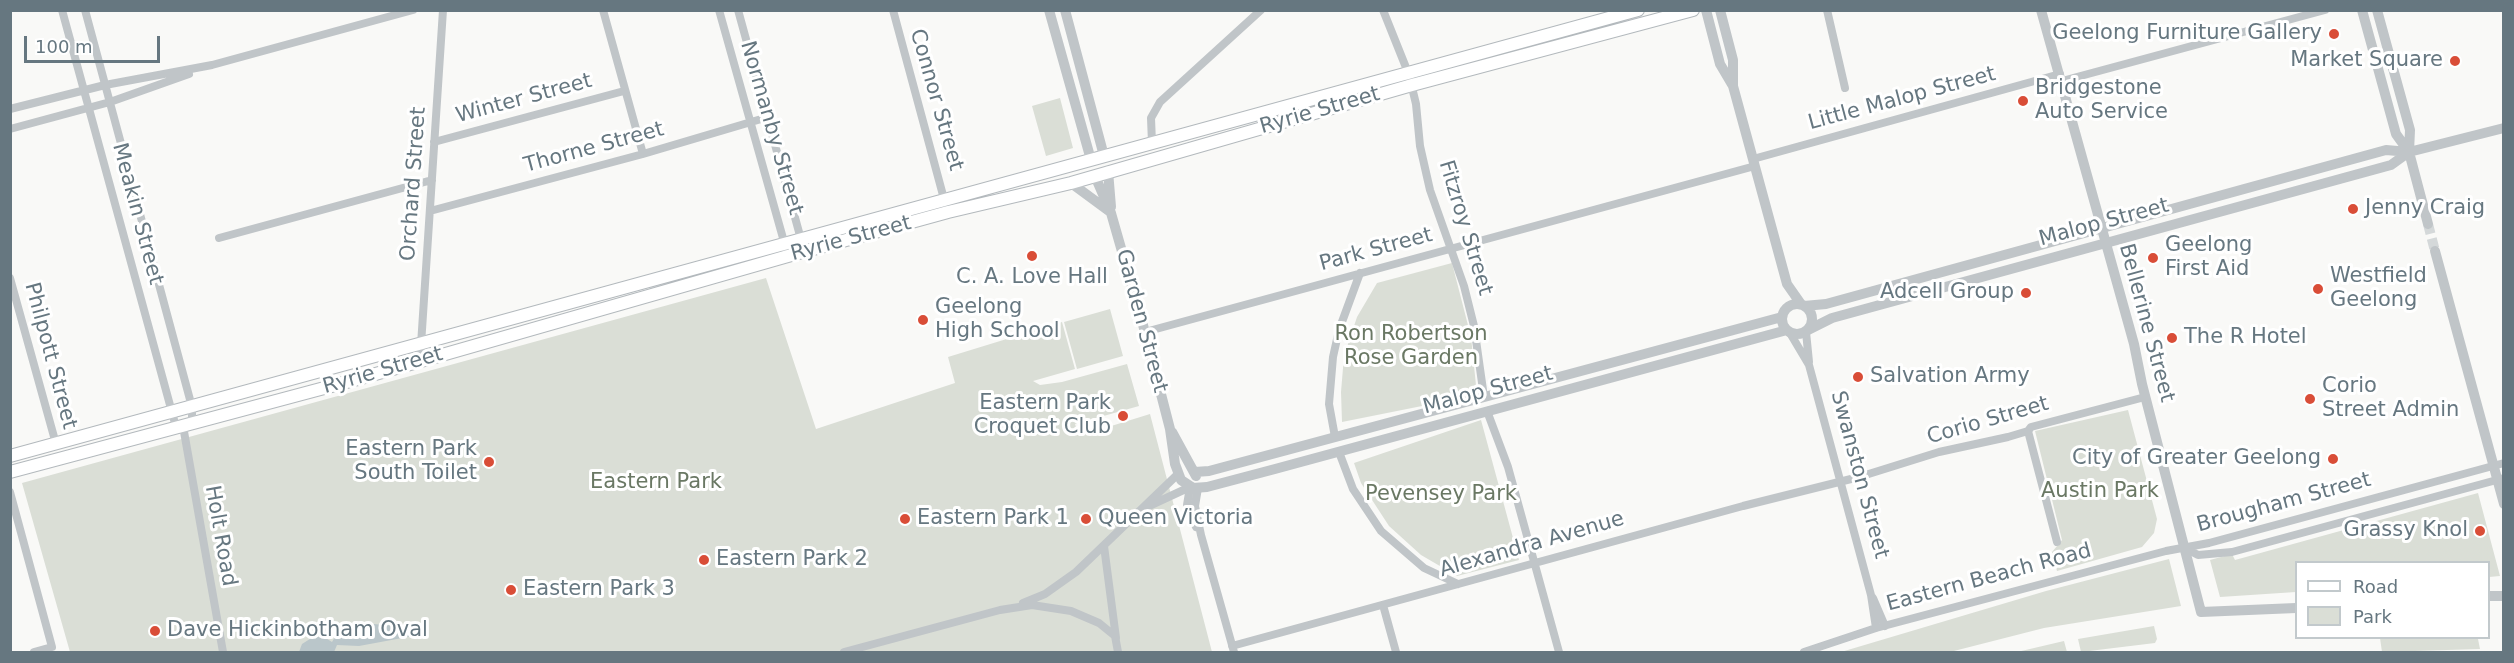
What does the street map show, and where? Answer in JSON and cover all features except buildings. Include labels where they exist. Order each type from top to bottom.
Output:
[{"type":"main road","name":"Ryrie Street","points":[[10,472],[184,426],[948,212],[1071,183],[1411,80],[1613,15],[1638,10]]},
{"type":"main road","name":"Ryrie Street","points":[[10,456],[1152,143],[1693,10]]},
{"type":"main road","name":"Garden Street","points":[[1104,156],[1108,171]]},
{"type":"main road","name":"Garden Street","points":[[1091,160],[1095,176]]},
{"type":"main road","points":[[944,199],[948,212]]},
{"type":"street","name":"Meakin Street","points":[[62,10],[172,412],[184,426],[192,407],[84,10]]},
{"type":"street","points":[[10,129],[110,102],[212,65],[413,10]]},
{"type":"street","name":"Orchard Street","points":[[420,360],[443,10]]},
{"type":"street","points":[[603,10],[624,91],[644,154]]},
{"type":"street","name":"Normanby Street","points":[[719,10],[788,256]]},
{"type":"street","name":"Normanby Street","points":[[738,10],[805,252]]},
{"type":"street","name":"Connor Street","points":[[893,10],[944,199]]},
{"type":"street","name":"Garden Street","points":[[1049,10],[1091,160]]},
{"type":"street","name":"Garden Street","points":[[1065,10],[1104,156]]},
{"type":"street","points":[[1152,143],[1151,118],[1163,98],[1261,10]]},
{"type":"street","name":"Fitzroy Street","points":[[1383,10],[1411,80],[1426,176],[1470,310],[1487,411],[1505,456],[1559,652]]},
{"type":"street","name":"Fitzroy Street","points":[[1388,10],[1389,24]]},
{"type":"street","points":[[1706,10],[1720,64],[1733,86],[1787,284],[1812,317],[1807,331],[1799,334],[1788,331],[1783,316],[1787,284]]},
{"type":"street","points":[[1720,10],[1733,60],[1733,86]]},
{"type":"street","points":[[1827,10],[1845,88]]},
{"type":"street","name":"Bellerine Street","points":[[2041,10],[2134,344],[2145,397],[2201,612],[2295,608]]},
{"type":"street","name":"Little Malop Street","points":[[1754,162],[2061,78],[2325,10]]},
{"type":"street","points":[[2362,10],[2396,134],[2409,152]]},
{"type":"street","points":[[2377,10],[2410,130],[2409,152],[2428,224]]},
{"type":"street","points":[[10,109],[105,85],[212,65]]},
{"type":"street","points":[[1071,91],[1086,87]]},
{"type":"street","name":"Winter Street","points":[[434,142],[624,91]]},
{"type":"street","name":"Thorne Street","points":[[430,211],[644,154],[768,117]]},
{"type":"street","name":"Malop Street","points":[[1802,305],[1826,304],[2386,150],[2409,152],[2504,128]]},
{"type":"street","name":"Malop Street","points":[[1807,331],[1832,318],[2391,165],[2409,152]]},
{"type":"street","name":"Park Street","points":[[1145,332],[1451,249],[1754,162]]},
{"type":"street","points":[[2324,167],[2328,182]]},
{"type":"street","name":"Garden Street","points":[[1108,171],[1111,213]]},
{"type":"street","name":"Garden Street","points":[[1095,176],[1111,213],[1145,332],[1170,429],[1171,448],[1178,474],[1194,487]]},
{"type":"street","points":[[219,238],[432,180]]},
{"type":"street","points":[[1071,183],[1111,213]]},
{"type":"street","points":[[2435,251],[2499,464],[2504,504]]},
{"type":"street","points":[[1970,265],[1974,279]]},
{"type":"street","points":[[1360,273],[1339,330],[1333,357],[1329,404],[1339,452],[1356,495],[1388,538],[1429,571],[1458,584]]},
{"type":"street","name":"Philpott Street","points":[[10,278],[56,444]]},
{"type":"street","points":[[1885,288],[1889,303]]},
{"type":"street","points":[[1783,316],[1790,306],[1802,305]]},
{"type":"street","name":"Malop Street","points":[[1195,472],[1209,471],[1783,316]]},
{"type":"street","name":"Malop Street","points":[[1194,487],[1277,469],[1788,331]]},
{"type":"street","name":"Swanston Street","points":[[1788,331],[1809,365]]},
{"type":"street","name":"Swanston Street","points":[[1807,331],[1809,365],[1880,627]]},
{"type":"street","name":"Corio Street","points":[[1842,481],[1899,466],[1939,452],[2145,397]]},
{"type":"street","name":"Holt Road","points":[[184,426],[223,652]]},
{"type":"street","name":"Garden Street","points":[[1170,429],[1187,464],[1195,472],[1195,506],[1201,535],[1233,649]]},
{"type":"street","points":[[2030,429],[2057,542]]},
{"type":"street","points":[[1273,454],[1277,469]]},
{"type":"street","name":"Brougham Street","points":[[2185,548],[2499,464]]},
{"type":"street","points":[[844,652],[1014,607],[1045,594],[1104,546],[1178,474]]},
{"type":"street","name":"Brougham Street","points":[[2185,548],[2198,555],[2230,553],[2500,479]]},
{"type":"street","name":"Alexandra Avenue","points":[[1233,649],[1458,584],[1842,481]]},
{"type":"street","points":[[1141,511],[1194,487]]},
{"type":"street","points":[[10,492],[52,647],[34,652]]},
{"type":"street","points":[[2307,516],[2311,530]]},
{"type":"street","points":[[1104,546],[1118,652]]},
{"type":"street","name":"Eastern Beach Road","points":[[1804,652],[1880,627],[2166,550],[2185,548]]},
{"type":"street","points":[[1014,607],[1037,605],[1078,614],[1105,627],[1116,640]]},
{"type":"street","points":[[1383,605],[1396,652]]},
{"type":"green space","points":[[1060,98],[1073,148],[1046,156],[1032,106]]},
{"type":"green space","name":"Ron Robertson Rose Garden","points":[[1452,263],[1471,337],[1477,395],[1342,422],[1341,392],[1344,356],[1357,317],[1377,283]]},
{"type":"green space","name":"Eastern Park","points":[[766,278],[816,429],[955,383],[948,357],[1062,322],[1075,369],[1033,381],[1040,385],[1062,382],[1127,364],[1139,406],[1075,424],[1079,436],[1150,414],[1212,652],[70,652],[22,483]]},
{"type":"green space","points":[[1110,309],[1123,356],[1077,369],[1064,322]]},
{"type":"green space","name":"Austin Park","points":[[2128,410],[2157,519],[2154,533],[2142,547],[2057,571],[2052,552],[2062,540],[2035,431]]},
{"type":"green space","name":"Pevensey Park","points":[[1481,420],[1519,560],[1457,576],[1421,555],[1389,526],[1361,483],[1354,463]]},
{"type":"green space","points":[[2478,493],[2500,576],[2490,577],[2490,561],[2295,561],[2295,592],[2220,597],[2210,560],[2232,554],[2235,560]]},
{"type":"green space","points":[[2169,559],[2181,606],[2044,628],[1950,652],[1841,652],[2046,591]]},
{"type":"green space","points":[[2154,626],[2157,639],[2155,643],[2081,652],[2078,639]]},
{"type":"green space","points":[[2380,639],[2478,639],[2480,649],[2382,652]]},
{"type":"green space","points":[[2064,641],[2067,652],[2017,652]]},
{"type":"shaded area","points":[[373,624],[412,627],[415,631],[413,636],[359,646],[337,645],[334,652],[299,652],[302,644],[313,637],[324,637],[332,642],[338,632],[355,629],[358,632]]},
{"type":"tunnel","points":[[2428,224],[2435,251]]},
{"type":"place","name":"Geelong Furniture Gallery","points":[[2334,34]]},
{"type":"place","name":"Market Square","points":[[2455,61]]},
{"type":"place","name":"Bridgestone Auto Service","points":[[2023,101]]},
{"type":"place","name":"Jenny Craig","points":[[2353,209]]},
{"type":"place","name":"C. A. Love Hall","points":[[1032,256]]},
{"type":"place","name":"Geelong First Aid","points":[[2153,258]]},
{"type":"place","name":"Westfield Geelong","points":[[2318,289]]},
{"type":"place","name":"Adcell Group","points":[[2026,293]]},
{"type":"place","name":"Geelong High School","points":[[923,320]]},
{"type":"place","name":"The R Hotel","points":[[2172,338]]},
{"type":"place","name":"Salvation Army","points":[[1858,377]]},
{"type":"place","name":"Corio Street Admin","points":[[2310,399]]},
{"type":"place","name":"Eastern Park Croquet Club","points":[[1123,416]]},
{"type":"place","name":"City of Greater Geelong","points":[[2333,459]]},
{"type":"place","name":"Eastern Park South Toilet","points":[[489,462]]},
{"type":"place","name":"Eastern Park 1","points":[[905,519]]},
{"type":"place","name":"Queen Victoria","points":[[1086,519]]},
{"type":"place","name":"Grassy Knol","points":[[2480,531]]},
{"type":"place","name":"Eastern Park 2","points":[[704,560]]},
{"type":"place","name":"Eastern Park 3","points":[[511,590]]},
{"type":"place","name":"Dave Hickinbotham Oval","points":[[155,631]]}]
